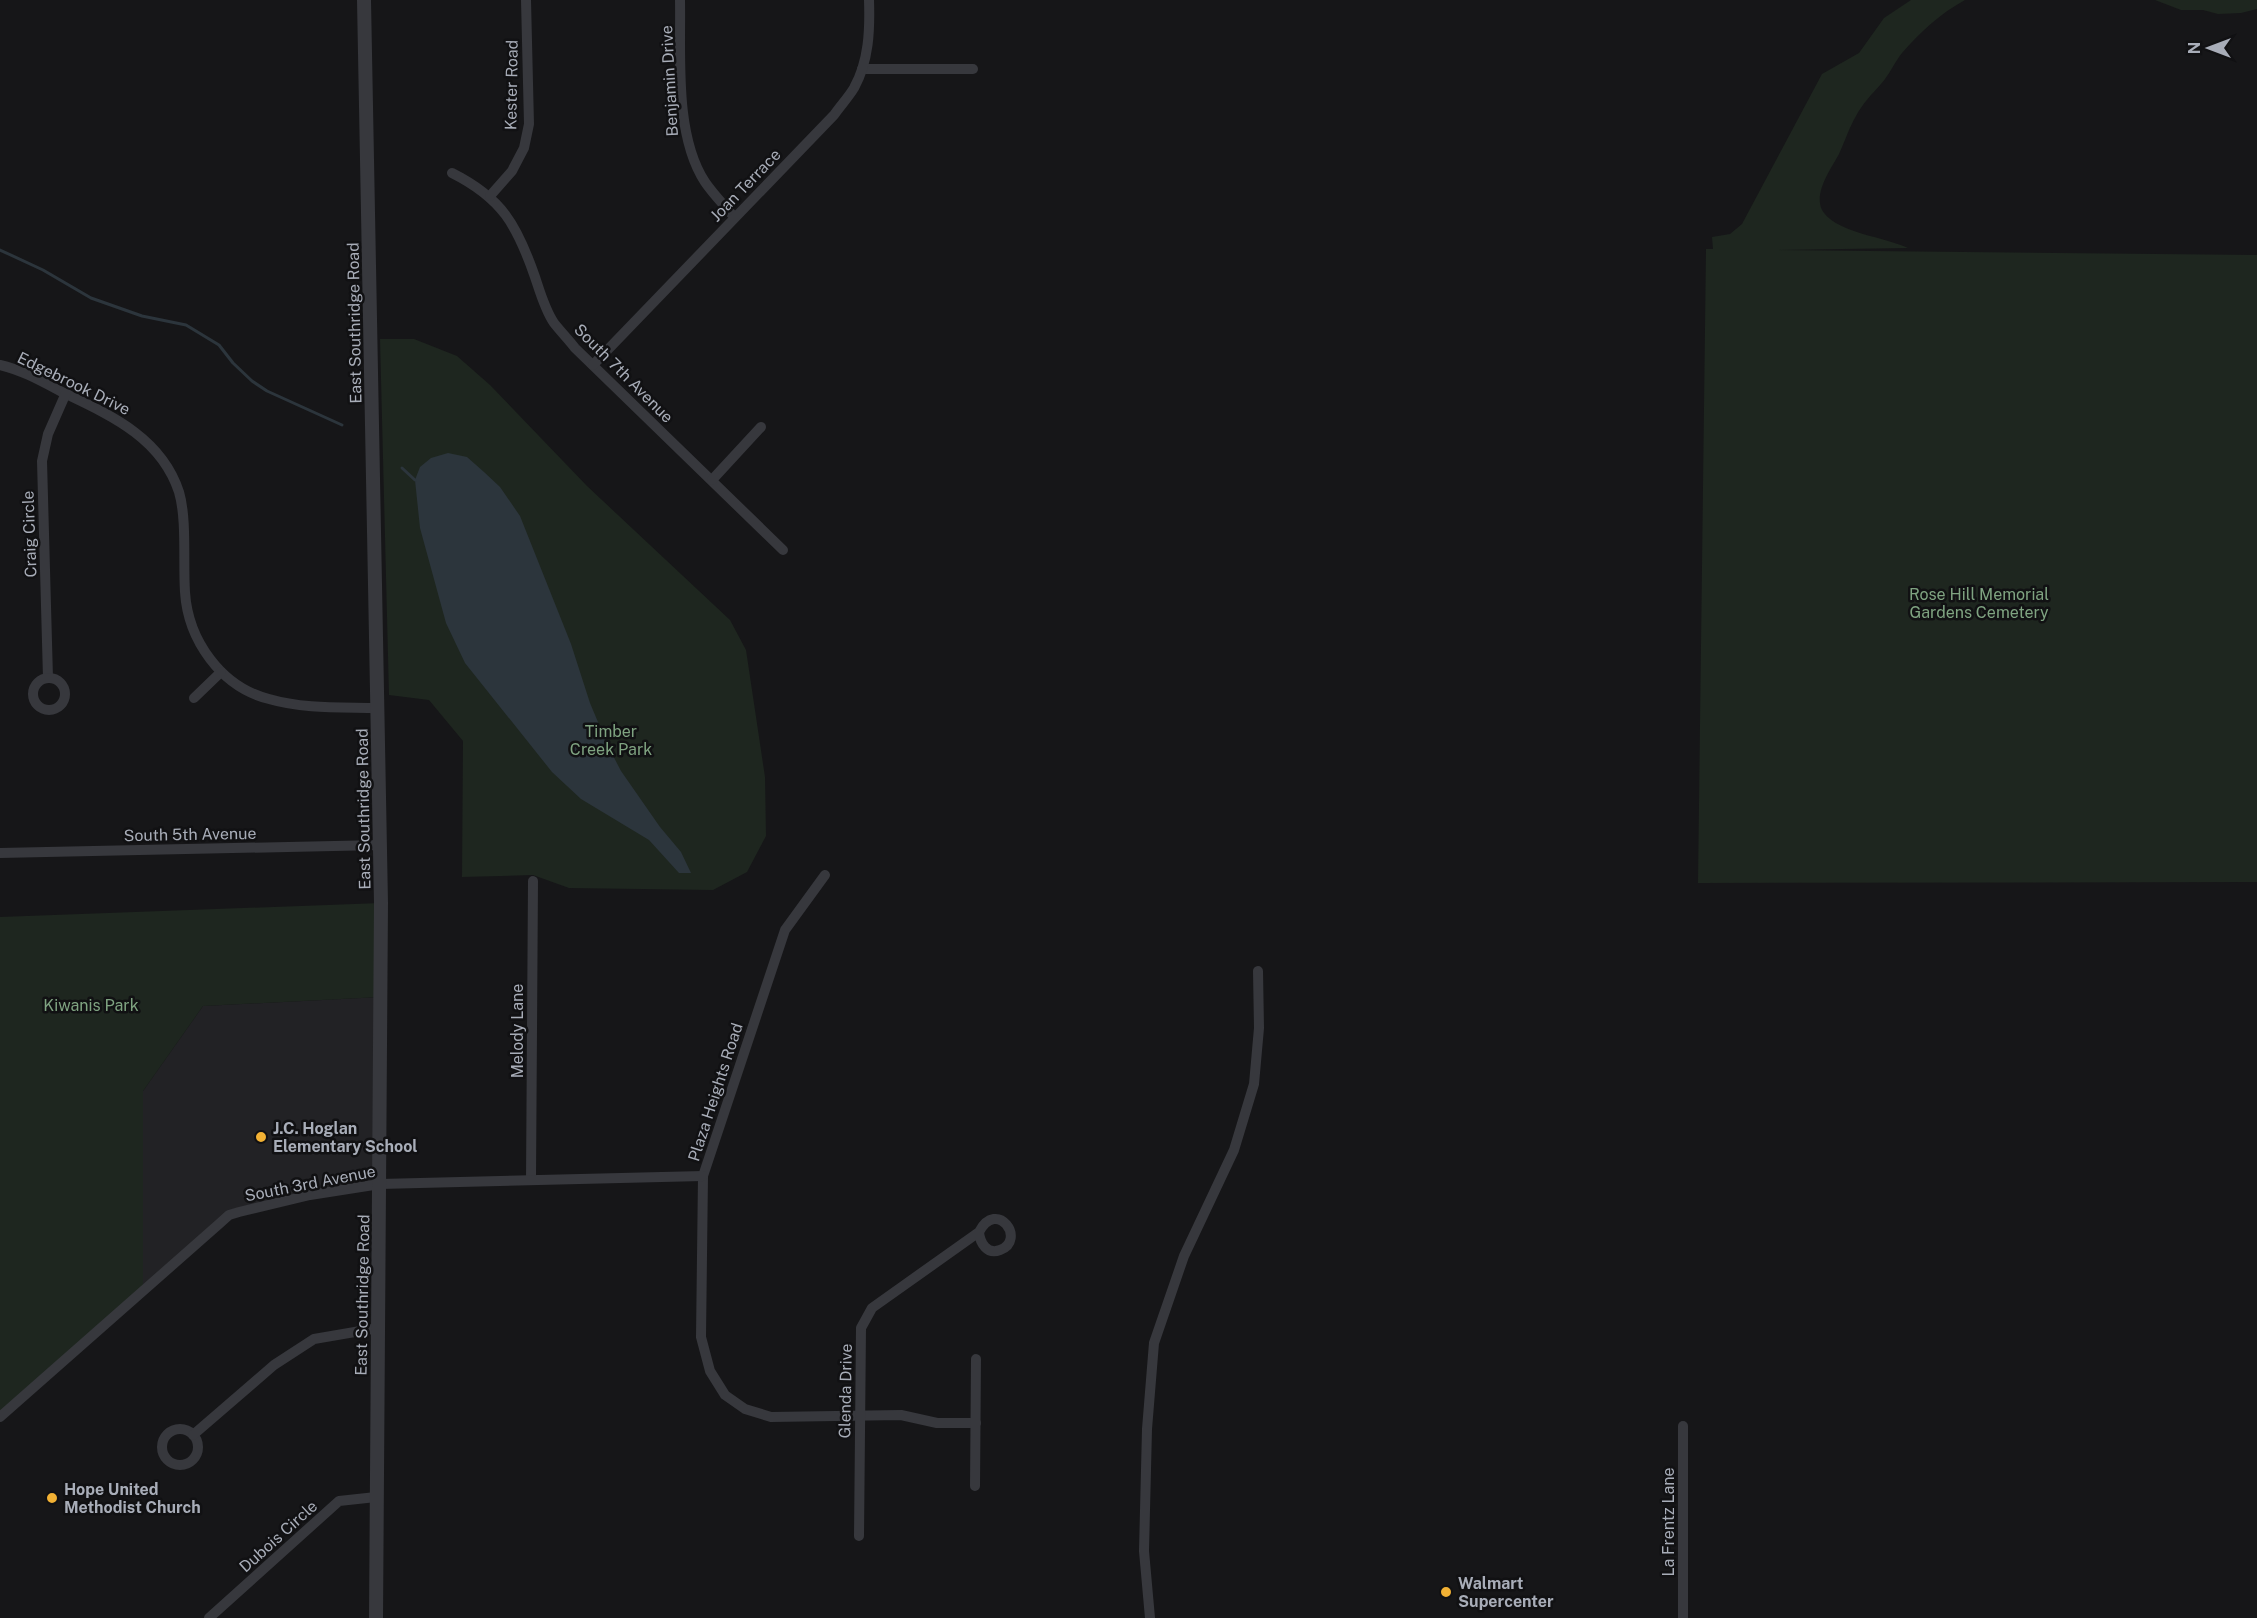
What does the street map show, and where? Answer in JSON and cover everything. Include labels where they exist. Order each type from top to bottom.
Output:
[{"type":"street","name":"East Southridge Road","points":[[364,0],[380,845],[376,1618]]},
{"type":"street","name":"Kester Road","points":[[490,196],[512,171],[524,148],[527,132],[526,0]]},
{"type":"street","name":"Benjamin Drive","points":[[680,0],[683,122],[689,150],[705,181],[734,217]]},
{"type":"street","name":"Joan Terrace","points":[[593,365],[834,115],[854,88],[862,69],[870,30],[869,0]]},
{"type":"street","points":[[862,69],[973,69]]},
{"type":"street","name":"South 7th Avenue","points":[[452,173],[474,184],[490,196],[509,220],[524,247],[554,322],[593,365],[783,550]]},
{"type":"street","name":"Edgebrook Drive","points":[[0,365],[66,393],[129,426],[158,453],[179,492],[182,512],[185,595],[190,616],[197,638],[221,672],[236,684],[267,699],[316,705],[377,708]]},
{"type":"street","name":"Craig Circle","points":[[48,678],[42,461],[48,434],[66,393]]},
{"type":"street","points":[[712,480],[761,427]]},
{"type":"street","points":[[194,698],[221,672]]},
{"type":"street","name":"South 5th Avenue","points":[[0,853],[380,845]]},
{"type":"street","name":"Plaza Heights Road","points":[[825,875],[785,930],[703,1176],[701,1337],[710,1371],[725,1395],[745,1409],[771,1418],[902,1415],[937,1423],[976,1423]]},
{"type":"street","name":"Melody Lane","points":[[531,1180],[533,881]]},
{"type":"street","points":[[1150,1618],[1144,1551],[1148,1429],[1155,1343],[1184,1256],[1234,1150],[1254,1084],[1259,1028],[1258,971]]},
{"type":"street","name":"South 3rd Avenue","points":[[0,1418],[229,1215],[251,1208],[380,1184],[703,1176]]},
{"type":"street","name":"Glenda Drive","points":[[859,1536],[861,1328],[872,1308],[979,1232]]},
{"type":"street","points":[[193,1435],[274,1365],[314,1339],[378,1328]]},
{"type":"street","points":[[975,1486],[976,1359]]},
{"type":"street","name":"La Frentz Lane","points":[[1683,1425],[1683,1618]]},
{"type":"street","name":"Dubois Circle","points":[[209,1618],[339,1501],[376,1497]]},
{"type":"shaded area","points":[[448,453],[467,457],[500,487],[520,516],[571,644],[590,703],[608,746],[621,771],[660,827],[681,852],[691,873],[679,873],[649,840],[581,799],[552,772],[465,663],[446,623],[420,528],[415,480],[420,467],[431,458]]},
{"type":"shaded area","name":"J.C. Hoglan Elementary School","points":[[380,997],[380,1184],[239,1212],[143,1291],[143,1091],[203,1006]]},
{"type":"green space","name":"Rose Hill Memorial Gardens Cemetery","points":[[1911,0],[1965,0],[1939,17],[1916,38],[1862,107],[1827,175],[1820,199],[1824,213],[1831,220],[1851,230],[1908,248],[1775,250],[2257,255],[2257,882],[1698,883],[1706,249],[1713,249],[1712,237],[1730,234],[1742,224],[1822,74],[1859,53],[1884,18]]},
{"type":"green space","points":[[2155,0],[2257,0],[2257,9],[2241,13],[2218,14],[2203,10],[2181,10]]},
{"type":"green space","name":"Timber Creek Park","points":[[380,339],[414,339],[457,356],[490,385],[587,486],[730,620],[746,650],[765,777],[766,836],[747,872],[713,890],[569,888],[533,875],[462,877],[463,741],[429,700],[389,695]]},
{"type":"green space","name":"Kiwanis Park","points":[[381,903],[380,997],[203,1006],[143,1091],[143,1291],[0,1417],[0,917]]},
{"type":"waterway","points":[[0,250],[43,270],[91,298],[142,316],[186,325],[219,345],[233,363],[252,381],[267,391],[342,425]]},
{"type":"waterway","points":[[402,468],[415,480]]},
{"type":"place","name":"J.C. Hoglan Elementary School","points":[[261,1137]]},
{"type":"place","name":"Hope United Methodist Church","points":[[52,1498]]},
{"type":"place","name":"Walmart Supercenter","points":[[1446,1592]]}]
